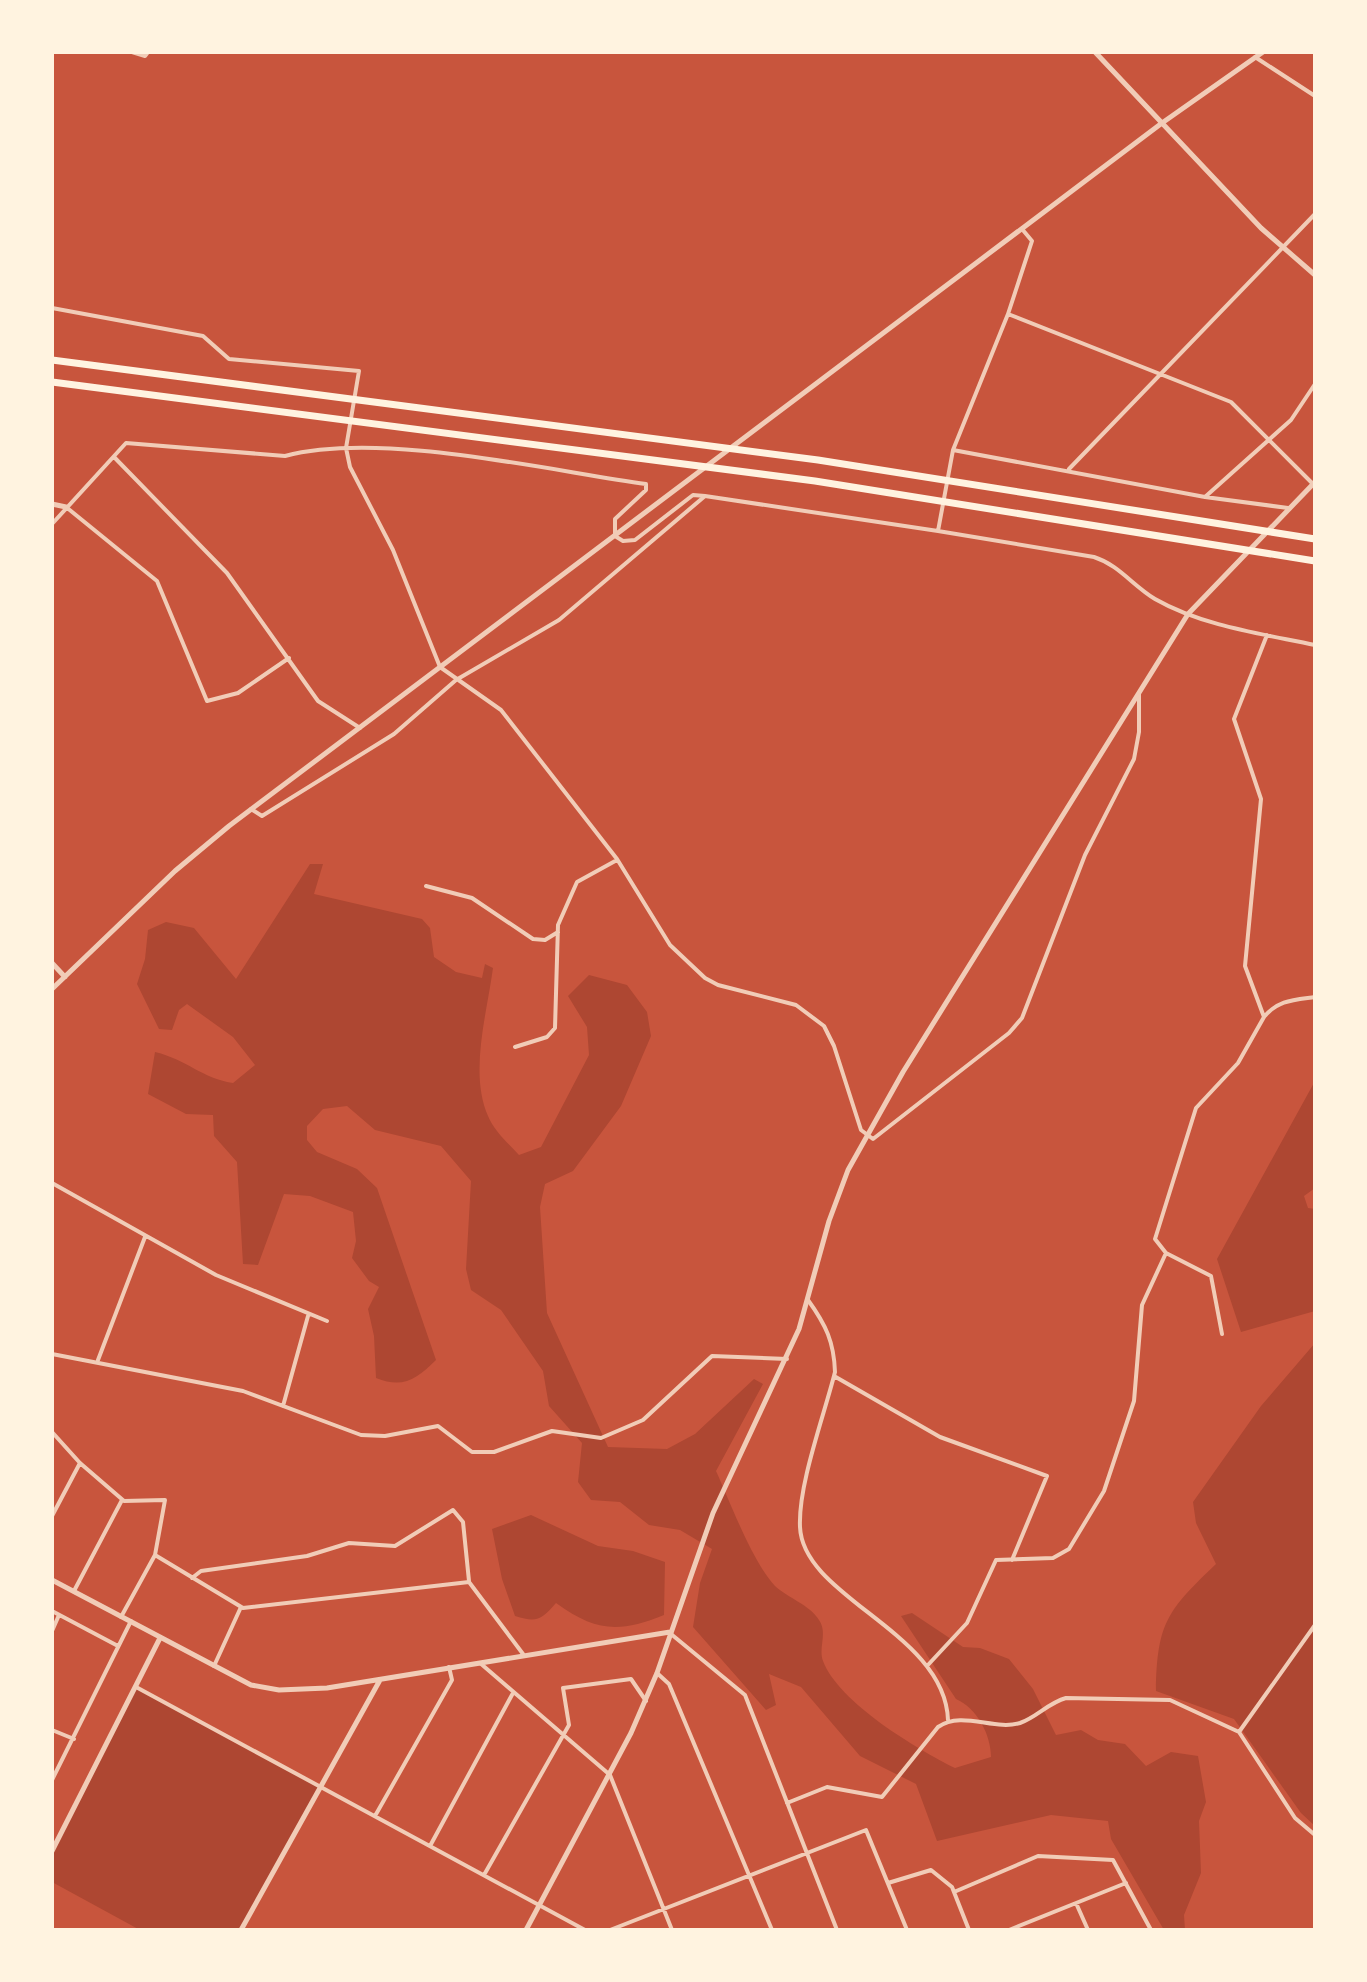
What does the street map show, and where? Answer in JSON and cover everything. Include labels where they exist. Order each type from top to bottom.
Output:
[{"type":"highway","points":[[52,360],[818,460],[1315,539]]},
{"type":"highway","points":[[52,382],[815,481],[1315,561]]},
{"type":"street","points":[[132,52],[145,56],[148,52]]},
{"type":"street","points":[[1095,52],[1282,249],[1315,275]]},
{"type":"street","points":[[52,989],[199,850],[251,809],[1162,123],[1263,52]]},
{"type":"street","points":[[1255,57],[1315,96]]},
{"type":"street","points":[[1069,469],[1315,214]]},
{"type":"street","points":[[939,528],[953,450],[1008,314],[1032,241],[1022,229]]},
{"type":"street","points":[[52,308],[203,336],[229,359],[359,371],[346,448],[350,467],[393,550],[440,667],[501,710],[617,859],[670,945],[705,978],[718,985],[796,1005],[824,1026],[834,1046],[861,1130],[873,1139],[1009,1033],[1022,1018],[1085,855],[1134,759],[1139,732],[1139,692]]},
{"type":"street","points":[[526,1930],[610,1775],[646,1701],[713,1513],[787,1359],[808,1300],[837,1195],[867,1136],[1188,614],[1233,563],[1314,483],[1231,402],[1008,314]]},
{"type":"street","points":[[1205,497],[1291,420],[1315,384]]},
{"type":"street","points":[[52,524],[126,443],[285,456],[309,450],[346,448],[436,454],[646,484],[646,490],[615,519],[615,536]]},
{"type":"street","points":[[953,450],[1069,469],[1205,497],[1288,508]]},
{"type":"street","points":[[114,457],[227,573],[290,657],[318,701],[360,728]]},
{"type":"street","points":[[615,536],[623,541],[635,540],[693,495],[939,528],[1107,561],[1152,598],[1188,614],[1315,645]]},
{"type":"street","points":[[251,809],[262,816],[282,806],[394,734],[456,680],[559,620],[705,496]]},
{"type":"street","points":[[52,504],[66,507],[157,581],[207,701],[238,693],[290,657]]},
{"type":"street","points":[[1264,1017],[1245,966],[1261,799],[1234,719],[1267,635]]},
{"type":"street","points":[[515,1047],[547,1037],[555,1028],[558,932],[577,882],[617,859]]},
{"type":"street","points":[[426,886],[472,898],[533,939],[545,940],[558,932]]},
{"type":"street","points":[[52,963],[65,977]]},
{"type":"street","points":[[1222,1334],[1211,1276],[1166,1253],[1155,1239],[1196,1108],[1238,1063],[1272,1007],[1287,1001],[1315,997]]},
{"type":"street","points":[[52,1183],[216,1275],[327,1321]]},
{"type":"street","points":[[98,1360],[145,1237]]},
{"type":"street","points":[[927,1666],[967,1623],[996,1560],[1053,1558],[1069,1549],[1104,1491],[1134,1401],[1142,1305],[1166,1253]]},
{"type":"street","points":[[808,1300],[827,1327],[834,1349],[834,1376],[800,1505],[799,1531],[814,1561],[849,1599],[914,1648],[948,1707],[948,1720]]},
{"type":"street","points":[[283,1406],[308,1315]]},
{"type":"street","points":[[52,1355],[98,1360],[243,1391],[361,1435],[385,1436],[438,1426],[472,1452],[494,1452],[552,1431],[601,1438],[643,1420],[712,1356],[787,1359]]},
{"type":"street","points":[[834,1376],[940,1437],[1047,1476],[1012,1560]]},
{"type":"street","points":[[52,1432],[80,1463],[122,1500],[165,1500],[155,1555],[121,1617]]},
{"type":"street","points":[[52,1516],[80,1463]]},
{"type":"street","points":[[74,1591],[122,1500]]},
{"type":"street","points":[[192,1578],[201,1571],[307,1556],[332,1545],[395,1546],[453,1510],[463,1522],[469,1582],[523,1654]]},
{"type":"street","points":[[155,1555],[241,1607],[469,1582]]},
{"type":"street","points":[[52,1580],[251,1685],[279,1690],[327,1688],[670,1632],[745,1695],[837,1930]]},
{"type":"street","points":[[214,1666],[241,1607]]},
{"type":"street","points":[[52,1611],[118,1646]]},
{"type":"street","points":[[52,1631],[59,1615]]},
{"type":"street","points":[[52,1780],[131,1621]]},
{"type":"street","points":[[1239,1732],[1315,1625]]},
{"type":"street","points":[[52,1851],[160,1638]]},
{"type":"street","points":[[478,1661],[610,1775],[672,1930]]},
{"type":"street","points":[[375,1816],[452,1680],[449,1666]]},
{"type":"street","points":[[657,1673],[669,1684],[772,1930]]},
{"type":"street","points":[[241,1930],[380,1679]]},
{"type":"street","points":[[484,1875],[569,1725],[563,1688],[631,1679],[646,1701]]},
{"type":"street","points":[[136,1687],[585,1930]]},
{"type":"street","points":[[430,1846],[513,1693]]},
{"type":"street","points":[[52,1698],[52,1721]]},
{"type":"street","points":[[787,1803],[827,1787],[882,1797],[938,1727],[948,1720],[1020,1723],[1051,1702],[1066,1698],[1170,1700],[1239,1732],[1295,1818],[1315,1835]]},
{"type":"street","points":[[52,1730],[74,1739]]},
{"type":"street","points":[[610,1930],[662,1907],[866,1830],[907,1930]]},
{"type":"street","points":[[954,1892],[1050,1854],[1113,1860],[1151,1930]]},
{"type":"street","points":[[888,1883],[931,1870],[954,1892],[969,1930]]},
{"type":"street","points":[[1009,1930],[1126,1883]]},
{"type":"street","points":[[1076,1903],[1088,1930]]},
{"type":"street","points":[[1025,1923],[1028,1930]]},
{"type":"shaded area","points":[[310,864],[323,864],[314,894],[422,919],[430,928],[434,957],[456,972],[482,978],[485,964],[493,968],[481,1043],[480,1081],[491,1121],[519,1155],[541,1147],[589,1055],[587,1027],[568,996],[589,975],[627,985],[647,1012],[651,1036],[621,1106],[573,1171],[545,1184],[540,1207],[547,1313],[608,1447],[667,1449],[695,1434],[754,1379],[763,1384],[716,1471],[758,1563],[775,1586],[810,1610],[822,1625],[822,1656],[832,1677],[845,1693],[881,1723],[955,1768],[991,1757],[981,1723],[964,1703],[956,1699],[901,1616],[912,1613],[963,1647],[980,1648],[1009,1659],[1033,1689],[1056,1735],[1081,1730],[1098,1740],[1125,1744],[1146,1766],[1171,1752],[1198,1756],[1206,1802],[1199,1821],[1201,1873],[1184,1915],[1185,1930],[1164,1930],[1111,1839],[1108,1821],[1051,1815],[937,1841],[916,1784],[860,1756],[801,1687],[769,1674],[776,1705],[766,1710],[693,1627],[700,1583],[712,1549],[680,1530],[649,1525],[620,1502],[591,1500],[578,1482],[582,1443],[549,1406],[543,1371],[501,1310],[471,1290],[466,1269],[471,1181],[441,1146],[375,1130],[347,1106],[323,1109],[307,1126],[307,1140],[317,1152],[357,1169],[377,1188],[436,1360],[416,1377],[402,1382],[376,1378],[374,1336],[368,1309],[379,1287],[369,1281],[352,1258],[356,1241],[353,1212],[310,1196],[284,1194],[258,1265],[243,1264],[237,1162],[214,1136],[213,1115],[186,1114],[148,1094],[155,1052],[233,1083],[255,1065],[233,1037],[187,1004],[179,1010],[172,1030],[159,1029],[137,984],[145,959],[148,930],[166,922],[194,928],[236,979]]},
{"type":"shaded area","points":[[1315,1081],[1315,1188],[1304,1196],[1308,1208],[1315,1209],[1315,1311],[1241,1332],[1217,1259]]},
{"type":"shaded area","points":[[1315,1343],[1315,1826],[1301,1813],[1234,1719],[1156,1691],[1159,1649],[1168,1619],[1176,1606],[1216,1564],[1196,1523],[1193,1502],[1261,1406]]},
{"type":"shaded area","points":[[531,1515],[598,1546],[633,1551],[665,1562],[664,1615],[634,1625],[608,1627],[583,1620],[556,1603],[538,1618],[515,1616],[502,1579],[492,1529]]},
{"type":"shaded area","points":[[136,1687],[321,1787],[241,1930],[140,1930],[52,1882],[52,1851]]}]
